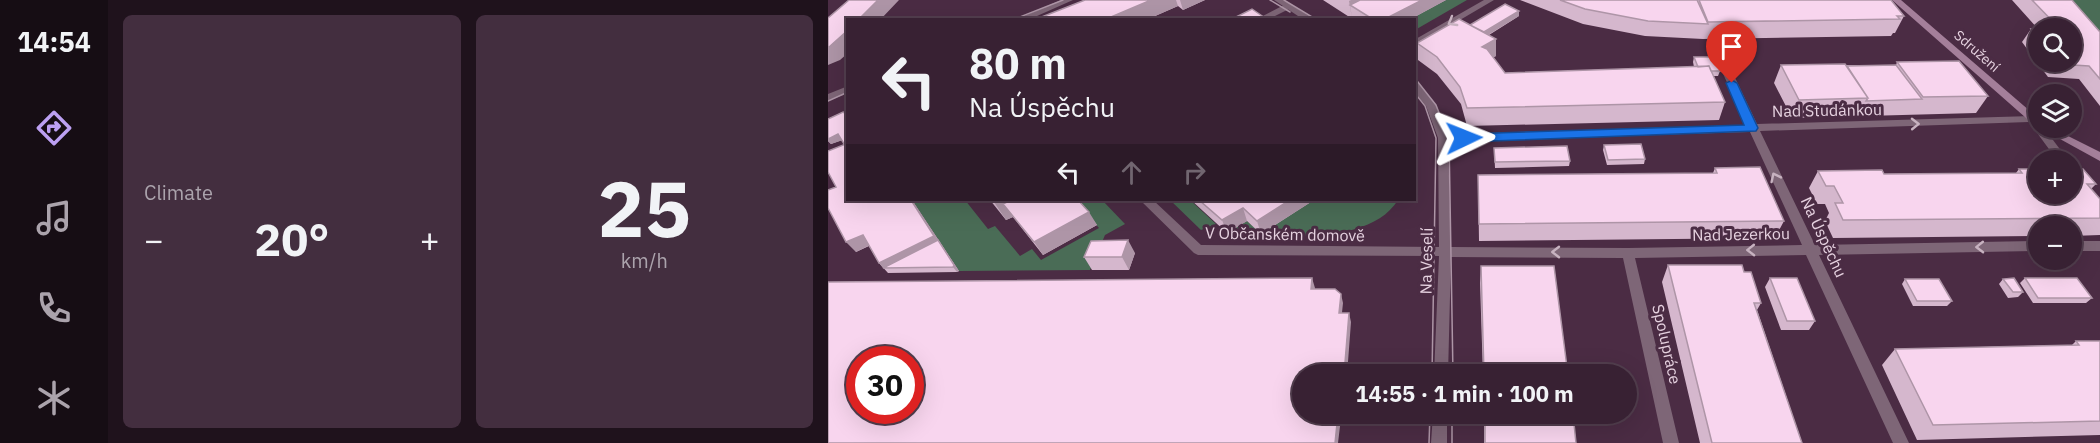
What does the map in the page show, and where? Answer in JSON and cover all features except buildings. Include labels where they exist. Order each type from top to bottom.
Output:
[{"type":"street","points":[[1024,18],[1069,0]]},
{"type":"street","points":[[1278,0],[1308,18]]},
{"type":"street","points":[[1416,43],[1490,0]]},
{"type":"street","name":"Sdružení","points":[[1896,0],[2028,115]]},
{"type":"street","points":[[1263,18],[1288,6]]},
{"type":"street","name":"Na Úspěchu","points":[[1715,46],[1900,443]]},
{"type":"street","name":"Na Veselí","points":[[1416,86],[1431,105],[1443,138],[1445,252],[1441,364]]},
{"type":"street","points":[[828,98],[846,90]]},
{"type":"street","name":"Nad Studánkou","points":[[1443,138],[2028,121]]},
{"type":"street","points":[[2064,138],[2100,157]]},
{"type":"street","name":"V Občanském domově","points":[[1147,201],[1198,250],[1445,252]]},
{"type":"street","name":"Nad Jezerkou","points":[[1445,252],[1628,253],[2028,246]]},
{"type":"street","points":[[2082,246],[2100,246]]},
{"type":"street","name":"Spolupráce","points":[[1628,253],[1671,443]]},
{"type":"street","points":[[1439,443],[1440,424]]},
{"type":"green space","points":[[1446,0],[1467,0],[1416,29],[1416,18],[1412,18]]},
{"type":"green space","points":[[2033,0],[2100,0],[2100,58],[2082,37],[2082,18],[2065,17]]},
{"type":"green space","points":[[913,201],[966,201],[988,229],[995,226],[1020,256],[1032,249],[1041,260],[1099,228],[1075,201],[1103,201],[1125,224],[1105,235],[1090,270],[959,271]]},
{"type":"green space","points":[[1171,201],[1191,201],[1216,224],[1201,230]]},
{"type":"green space","points":[[1312,201],[1397,201],[1384,215],[1366,225],[1344,232],[1295,236],[1227,233],[1247,221],[1261,233]]},
{"type":"tram line","points":[[1017,18],[1063,0]]},
{"type":"tram line","points":[[1270,0],[1290,12]]},
{"type":"tram line","points":[[1284,0],[1314,18]]},
{"type":"tram line","points":[[1416,80],[1436,105],[1449,138],[1453,364]]},
{"type":"tram line","points":[[828,101],[846,93]]},
{"type":"tram line","points":[[1416,95],[1425,106],[1436,138],[1432,364]]},
{"type":"tram line","points":[[1429,443],[1430,424]]},
{"type":"tram line","points":[[1452,424],[1452,443]]},
{"type":"route","points":[[1464,138],[1752,128],[1732,83]]}]
